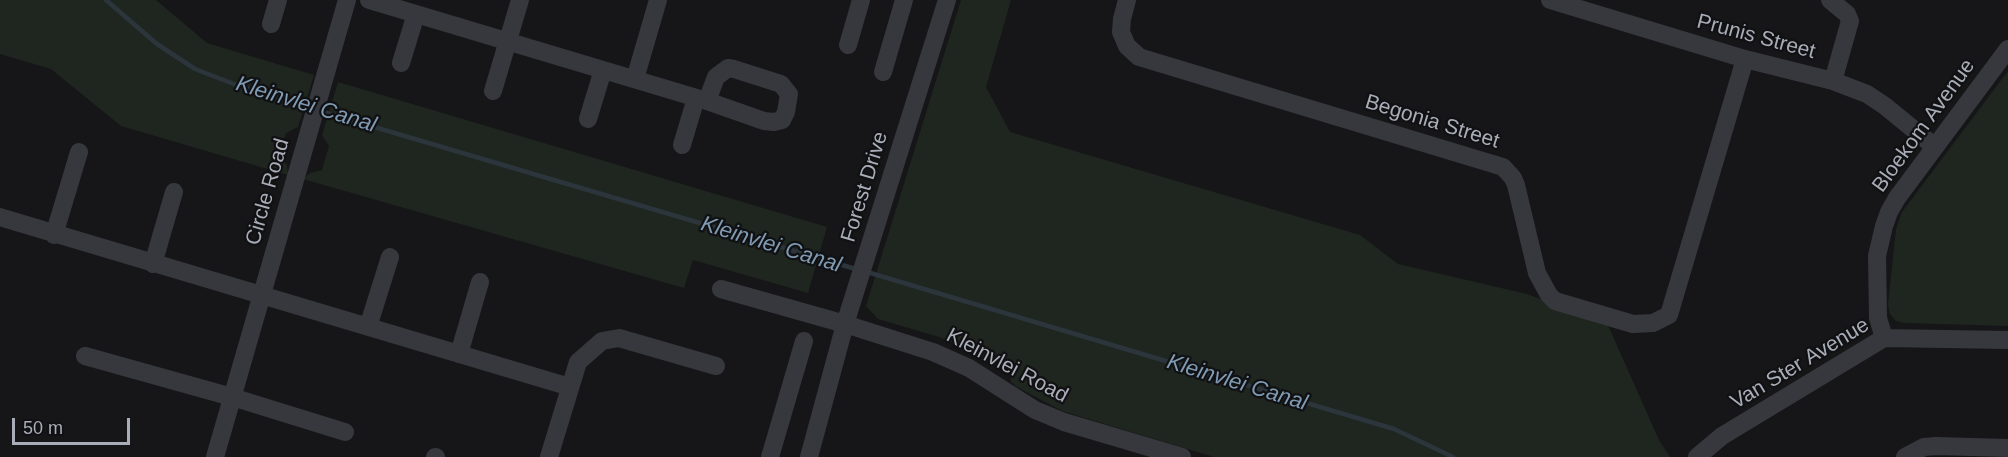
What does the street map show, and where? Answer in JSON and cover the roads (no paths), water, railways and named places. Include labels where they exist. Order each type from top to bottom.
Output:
[{"type":"street","points":[[271,24],[278,0]]},
{"type":"street","name":"Circle Road","points":[[215,457],[347,0]]},
{"type":"street","points":[[369,0],[702,99],[682,145]]},
{"type":"street","points":[[493,91],[520,0]]},
{"type":"street","points":[[635,79],[658,0]]},
{"type":"street","points":[[848,45],[861,0]]},
{"type":"street","points":[[883,72],[904,0]]},
{"type":"street","name":"Forest Drive","points":[[809,457],[845,324],[947,0]]},
{"type":"street","name":"Begonia Street","points":[[1127,0],[1121,32],[1127,46],[1138,57],[1503,167],[1516,185],[1537,273],[1549,295],[1555,301],[1633,324],[1653,323],[1669,315],[1745,59]]},
{"type":"street","name":"Prunis Street","points":[[1550,0],[1745,59],[1833,81],[1867,94],[1935,147]]},
{"type":"street","points":[[1830,0],[1847,14],[1850,21],[1833,81]]},
{"type":"street","points":[[401,63],[416,14]]},
{"type":"street","name":"Bloekom Avenue","points":[[1884,338],[1878,318],[1877,256],[1884,226],[1897,198],[2008,49]]},
{"type":"street","points":[[588,119],[603,70]]},
{"type":"street","points":[[54,235],[79,152]]},
{"type":"street","points":[[153,264],[174,192]]},
{"type":"street","points":[[0,218],[570,387]]},
{"type":"street","points":[[368,327],[390,257]]},
{"type":"street","points":[[459,354],[480,282]]},
{"type":"street","name":"Kleinvlei Road","points":[[721,289],[845,324],[952,360],[984,377],[1035,410],[1064,422],[1182,457]]},
{"type":"street","points":[[549,457],[575,368],[583,356],[602,341],[619,338],[716,366]]},
{"type":"street","name":"Van Ster Avenue","points":[[1697,457],[1722,436],[1884,338],[2008,340]]},
{"type":"street","points":[[770,457],[804,340]]},
{"type":"street","points":[[85,356],[232,397],[345,432]]},
{"type":"street","points":[[1905,457],[1924,447],[1935,446],[2008,448]]},
{"type":"waterway","name":"Kleinvlei Canal","points":[[106,0],[157,44],[195,69],[239,86],[312,108]]},
{"type":"waterway","name":"Kleinvlei Canal","points":[[320,111],[859,270]]},
{"type":"waterway","name":"Kleinvlei Canal","points":[[867,272],[1394,429],[1453,457]]}]
